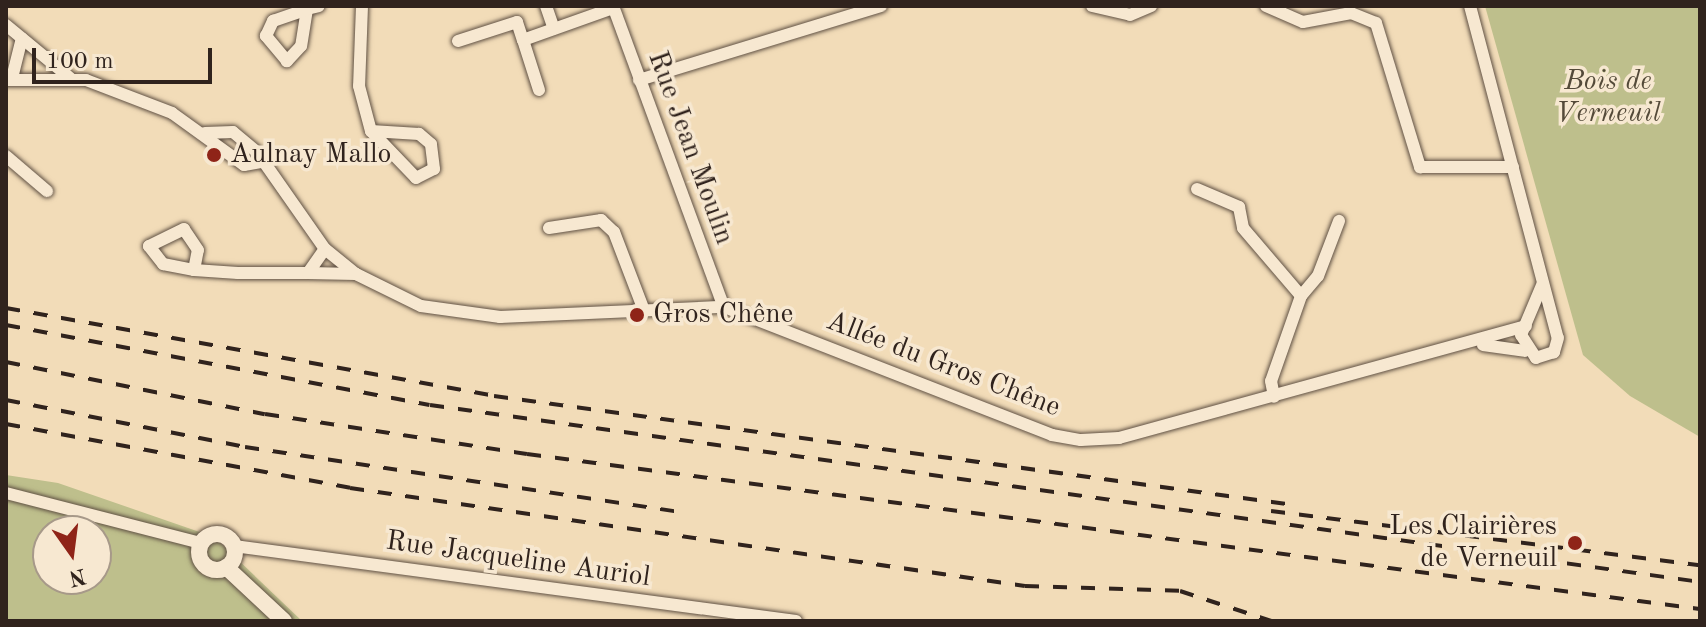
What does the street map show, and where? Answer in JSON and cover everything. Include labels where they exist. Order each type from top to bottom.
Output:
[{"type":"street","points":[[362,6],[359,86],[371,131],[416,178],[434,169],[431,144],[419,134],[371,131]]},
{"type":"street","points":[[546,6],[554,29]]},
{"type":"street","points":[[639,80],[881,6]]},
{"type":"street","points":[[1092,6],[1130,15],[1151,6]]},
{"type":"street","points":[[1266,6],[1303,22],[1351,13],[1376,23],[1420,167],[1513,167]]},
{"type":"street","points":[[1470,6],[1556,331],[1549,356],[1525,351],[1528,325],[1543,283]]},
{"type":"street","points":[[523,40],[613,7]]},
{"type":"street","name":"Rue Jean Moulin","points":[[613,7],[724,307]]},
{"type":"street","points":[[458,41],[517,22],[539,90]]},
{"type":"street","points":[[6,25],[70,78]]},
{"type":"street","points":[[22,38],[9,79],[70,78],[134,96],[205,133],[244,165],[261,162]]},
{"type":"street","points":[[205,133],[233,132],[261,162],[325,249],[356,274]]},
{"type":"street","points":[[6,156],[47,191]]},
{"type":"street","points":[[1197,189],[1239,207],[1243,228],[1301,296]]},
{"type":"street","points":[[549,228],[601,220],[614,232],[643,308]]},
{"type":"street","points":[[1274,397],[1271,381],[1301,296],[1318,276],[1339,221]]},
{"type":"street","points":[[308,273],[325,249]]},
{"type":"street","points":[[194,270],[356,274]]},
{"type":"street","name":"Allée du Gros Chêne","points":[[356,274],[421,306],[462,314],[724,307],[1066,437],[1119,438],[1468,347],[1528,325]]},
{"type":"street","points":[[1528,325],[1544,321],[1556,331]]},
{"type":"street","name":"Allée du Gros Chêne","points":[[1468,347],[1525,351]]},
{"type":"street","points":[[6,493],[165,528],[201,543]]},
{"type":"street","points":[[201,543],[218,534],[234,546],[226,567]]},
{"type":"street","points":[[201,543],[205,565],[226,567],[284,621]]},
{"type":"street","name":"Rue Jacqueline Auriol","points":[[234,546],[796,621]]},
{"type":"green space","name":"Bois de Verneuil","points":[[1485,6],[1700,6],[1700,437],[1630,396],[1583,355]]},
{"type":"green space","points":[[6,475],[58,483],[214,537],[302,621],[6,621]]},
{"type":"railway","points":[[6,308],[494,396],[1287,504]]},
{"type":"railway","points":[[6,325],[430,405],[1700,582]]},
{"type":"railway","points":[[6,362],[265,414],[527,454],[1700,609]]},
{"type":"railway","points":[[6,400],[245,447],[679,512]]},
{"type":"railway","points":[[6,424],[350,488],[1025,586],[1180,591],[1271,621]]},
{"type":"railway","points":[[1271,511],[1700,565]]},
{"type":"place","name":"Aulnay Mallo","points":[[214,155]]},
{"type":"place","name":"Gros Chêne","points":[[637,315]]},
{"type":"place","name":"Les Clairières de Verneuil","points":[[1575,543]]}]
